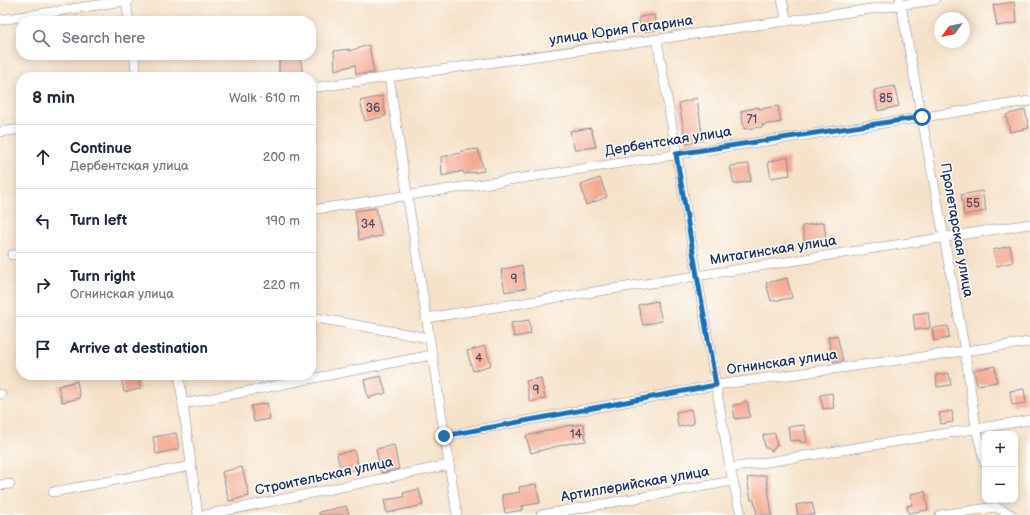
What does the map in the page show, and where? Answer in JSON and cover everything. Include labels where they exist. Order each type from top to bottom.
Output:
[{"type":"street","points":[[126,0],[128,16]]},
{"type":"street","points":[[25,16],[130,0]]},
{"type":"street","points":[[782,0],[787,21]]},
{"type":"street","name":"улица Юрия Гагарина","points":[[316,87],[787,21],[900,2],[935,0]]},
{"type":"street","name":"Пролетарская улица","points":[[900,2],[965,351],[976,428],[982,452]]},
{"type":"street","points":[[0,20],[16,17]]},
{"type":"street","points":[[657,39],[730,468],[741,515]]},
{"type":"street","points":[[135,60],[136,72]]},
{"type":"street","points":[[389,77],[457,515]]},
{"type":"street","name":"Дербентская улица","points":[[316,209],[1030,101]]},
{"type":"street","points":[[0,132],[16,130]]},
{"type":"street","name":"Митагинская улица","points":[[426,318],[1030,224]]},
{"type":"street","points":[[316,317],[429,338]]},
{"type":"street","name":"Огнинская улица","points":[[444,436],[716,385],[1030,342]]},
{"type":"street","points":[[316,377],[432,354]]},
{"type":"street","points":[[180,380],[198,515]]},
{"type":"street","points":[[183,404],[303,380]]},
{"type":"street","points":[[730,468],[1030,420]]},
{"type":"street","name":"Строительская улица","points":[[205,515],[449,465]]},
{"type":"street","points":[[53,492],[192,466]]},
{"type":"street","name":"Артиллерийская улица","points":[[540,515],[734,481]]},
{"type":"street","points":[[0,485],[10,484]]},
{"type":"street","points":[[940,515],[996,507],[1012,515]]},
{"type":"building","points":[[1014,2],[1017,23],[997,26],[993,5]]},
{"type":"building","points":[[654,15],[656,30],[640,32],[639,17]]},
{"type":"building","points":[[369,45],[374,73],[356,74],[355,65],[335,70],[334,51],[349,49],[349,51]]},
{"type":"building","points":[[301,60],[302,72],[279,72],[279,61]]},
{"type":"building","points":[[894,86],[899,106],[878,111],[874,90]]},
{"type":"building","points":[[382,96],[386,116],[365,121],[360,101]]},
{"type":"building","points":[[697,98],[703,140],[686,144],[679,103]]},
{"type":"building","points":[[778,106],[781,122],[762,125],[763,127],[744,129],[741,111],[759,107],[759,109]]},
{"type":"building","points":[[1025,110],[1029,128],[1010,132],[1006,115]]},
{"type":"building","points":[[591,128],[596,147],[575,150],[570,131]]},
{"type":"building","points":[[478,149],[484,171],[464,174],[463,171],[442,176],[441,157],[461,153],[461,151]]},
{"type":"building","points":[[788,157],[790,175],[771,178],[768,162]]},
{"type":"building","points":[[749,164],[751,181],[734,184],[730,166]]},
{"type":"building","points":[[600,178],[607,197],[586,205],[581,185]]},
{"type":"building","points":[[982,191],[986,211],[964,215],[961,195]]},
{"type":"building","points":[[376,208],[382,236],[359,240],[355,211]]},
{"type":"building","points":[[824,222],[826,240],[805,244],[802,226]]},
{"type":"building","points":[[1010,246],[1013,262],[997,266],[993,250]]},
{"type":"building","points":[[522,265],[526,288],[505,292],[501,270]]},
{"type":"building","points":[[787,278],[792,298],[771,301],[766,283]]},
{"type":"building","points":[[657,301],[662,321],[643,325],[638,305]]},
{"type":"building","points":[[928,312],[930,328],[915,330],[913,314]]},
{"type":"building","points":[[529,320],[531,334],[514,337],[511,323]]},
{"type":"building","points":[[948,326],[949,338],[934,341],[932,328]]},
{"type":"building","points":[[837,335],[843,361],[834,363],[828,337]]},
{"type":"building","points":[[485,346],[491,365],[473,371],[467,351]]},
{"type":"building","points":[[995,366],[997,382],[977,385],[974,370]]},
{"type":"building","points":[[949,373],[951,385],[937,387],[936,375]]},
{"type":"building","points":[[381,376],[386,393],[368,398],[364,380]]},
{"type":"building","points":[[541,378],[545,399],[530,402],[526,381]]},
{"type":"building","points":[[122,380],[139,380],[140,389],[124,392]]},
{"type":"building","points":[[77,381],[80,398],[62,402],[58,386]]},
{"type":"building","points":[[1024,389],[1026,403],[1012,405],[1010,391]]},
{"type":"building","points":[[832,393],[834,408],[823,409],[820,395]]},
{"type":"building","points":[[746,401],[748,403],[750,417],[735,419],[733,405],[741,404]]},
{"type":"building","points":[[267,403],[270,419],[254,422],[251,406]]},
{"type":"building","points":[[691,409],[694,424],[678,427],[676,412]]},
{"type":"building","points":[[952,411],[953,422],[941,424],[939,413]]},
{"type":"building","points":[[584,424],[586,441],[566,444],[531,453],[526,436],[566,426]]},
{"type":"building","points":[[804,425],[807,442],[801,443],[800,440],[790,441],[788,427]]},
{"type":"building","points":[[176,433],[179,449],[156,454],[153,437]]},
{"type":"building","points":[[775,433],[777,446],[772,451],[765,448],[763,435]]},
{"type":"building","points":[[394,445],[399,469],[381,473],[376,449]]},
{"type":"building","points":[[354,450],[359,468],[341,473],[337,454]]},
{"type":"building","points":[[242,467],[249,496],[229,501],[222,472]]},
{"type":"building","points":[[766,475],[772,515],[757,515],[754,500],[751,500],[747,478]]},
{"type":"building","points":[[536,484],[540,503],[522,506],[523,510],[505,513],[502,495],[520,492],[519,487]]},
{"type":"building","points":[[419,489],[423,505],[387,513],[384,500],[404,497],[403,493]]},
{"type":"building","points":[[925,491],[928,510],[908,513],[907,506],[912,505],[911,494]]},
{"type":"building","points":[[812,502],[815,515],[798,515],[796,505]]},
{"type":"building","points":[[346,506],[349,515],[319,515],[319,512]]},
{"type":"route","points":[[444,436],[716,385],[676,154],[922,117]]}]
